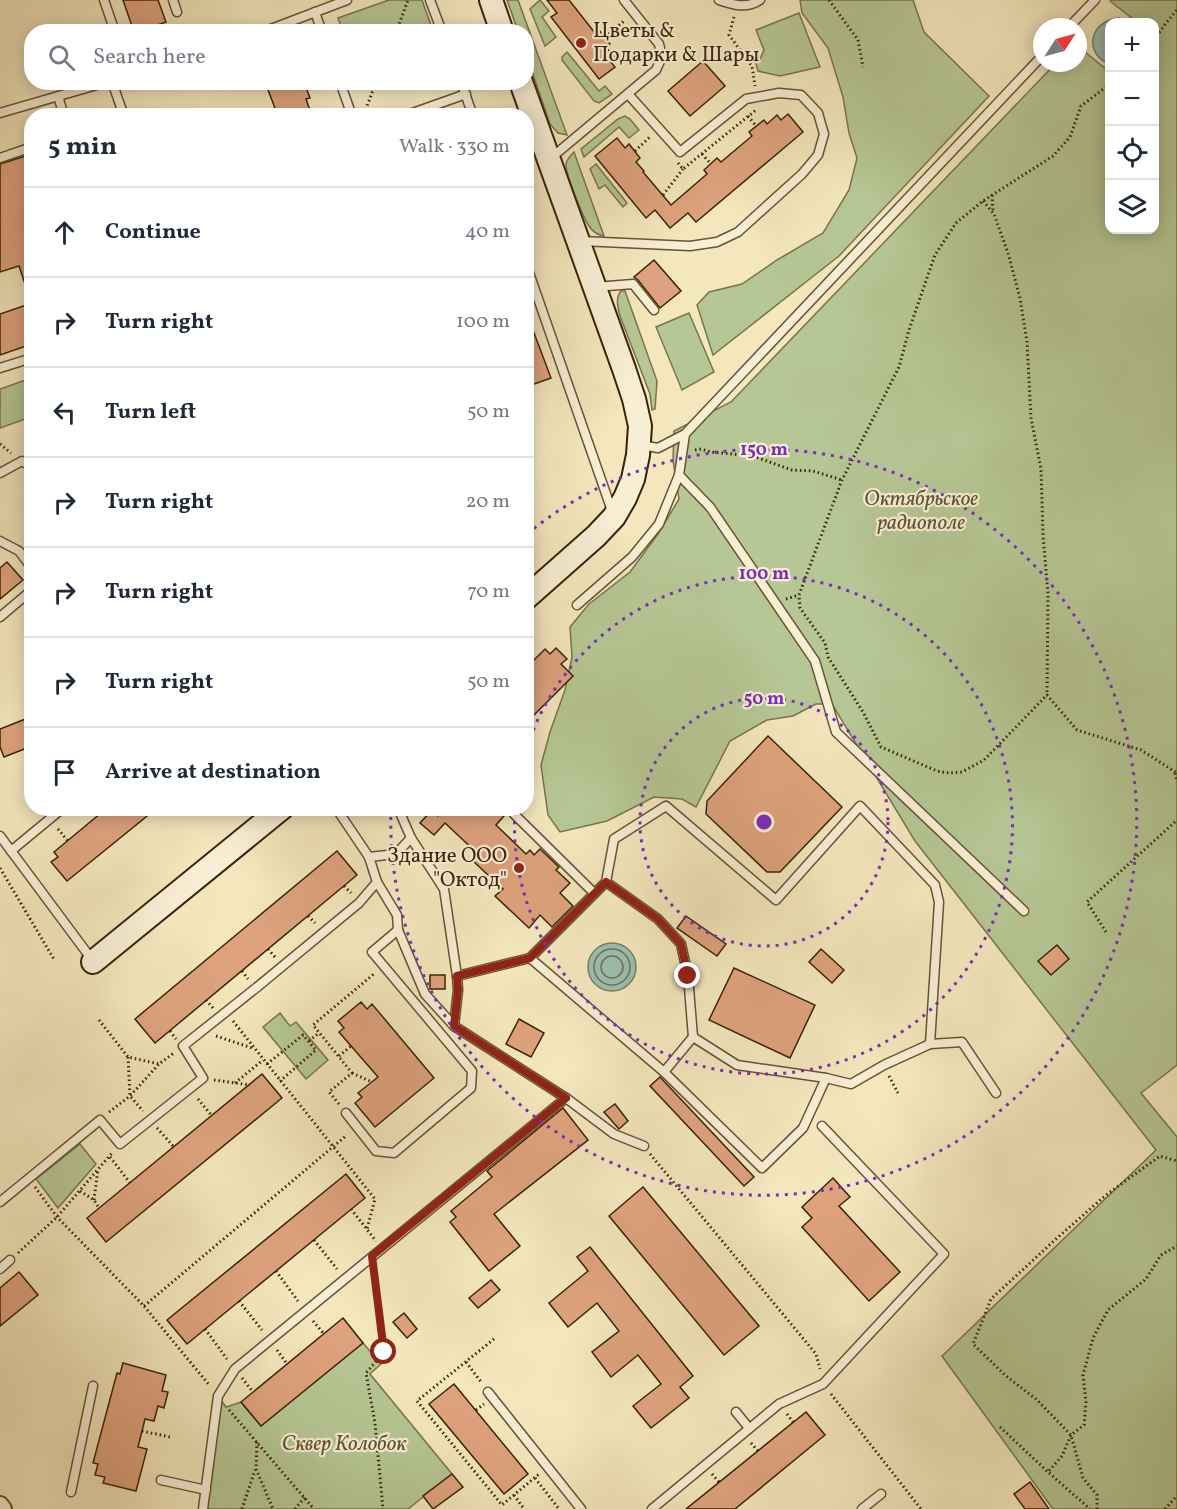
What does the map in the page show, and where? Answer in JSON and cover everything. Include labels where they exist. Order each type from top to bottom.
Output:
[{"type":"street","points":[[491,0],[499,24]]},
{"type":"street","points":[[524,90],[530,108]]},
{"type":"street","points":[[534,118],[624,369],[640,426],[633,479],[626,498],[614,517],[534,591]]},
{"type":"street","points":[[93,962],[272,816]]},
{"type":"street","points":[[0,1505],[3,1509]]},
{"type":"lane","points":[[104,0],[112,24]]},
{"type":"lane","points":[[173,0],[177,12]]},
{"type":"lane","points":[[284,24],[347,0]]},
{"type":"lane","points":[[430,0],[439,24]]},
{"type":"lane","points":[[549,160],[656,70],[662,57],[658,45],[624,0]]},
{"type":"lane","points":[[719,0],[736,6],[755,4],[760,0]]},
{"type":"lane","points":[[1078,18],[1095,0]]},
{"type":"lane","points":[[315,12],[319,24]]},
{"type":"lane","points":[[639,445],[658,448],[685,434],[1033,66]]},
{"type":"lane","points":[[0,113],[79,90]]},
{"type":"lane","points":[[115,90],[121,108]]},
{"type":"lane","points":[[343,90],[349,108]]},
{"type":"lane","points":[[464,90],[470,108]]},
{"type":"lane","points":[[577,241],[690,246],[717,242],[738,232],[802,174],[818,155],[824,134],[818,113],[801,95],[779,93],[746,99],[680,152],[628,94]]},
{"type":"lane","points":[[427,108],[466,94]]},
{"type":"lane","points":[[58,96],[62,108]]},
{"type":"lane","points":[[0,158],[24,150]]},
{"type":"lane","points":[[594,287],[633,284],[654,310]]},
{"type":"lane","points":[[534,287],[614,517]]},
{"type":"lane","points":[[0,368],[24,360]]},
{"type":"lane","points":[[578,605],[632,557],[659,524],[679,475],[685,434]]},
{"type":"lane","points":[[0,473],[22,461],[24,462]]},
{"type":"lane","points":[[679,475],[710,507],[815,661],[836,732],[1024,911]]},
{"type":"lane","points":[[0,541],[19,551],[24,558]]},
{"type":"lane","points":[[0,617],[24,597]]},
{"type":"lane","points":[[457,976],[530,958],[606,882],[614,839],[666,806],[776,900],[860,806],[935,885],[939,902],[930,1044]]},
{"type":"lane","points":[[11,851],[54,816]]},
{"type":"lane","points":[[341,816],[369,857],[377,882],[397,915],[398,930],[424,993],[454,1026],[566,1098],[614,1134],[644,1146]]},
{"type":"lane","points":[[401,816],[411,838],[444,889],[457,976],[458,990],[454,1026]]},
{"type":"lane","points":[[516,816],[594,893]]},
{"type":"lane","points":[[0,836],[93,962]]},
{"type":"lane","points":[[369,857],[396,854],[411,838]]},
{"type":"lane","points":[[0,1202],[100,1120],[120,1144],[203,1078],[183,1047],[359,903],[377,882]]},
{"type":"lane","points":[[606,882],[658,919],[681,944],[688,976],[693,1037],[663,1072]]},
{"type":"lane","points":[[346,1113],[376,1152],[394,1153],[471,1088],[472,1071],[372,952],[398,930]]},
{"type":"lane","points":[[530,958],[663,1072],[762,1168],[803,1128],[826,1078]]},
{"type":"lane","points":[[693,1037],[737,1065],[826,1078],[851,1084],[884,1065],[930,1044],[962,1042],[996,1092]]},
{"type":"lane","points":[[203,1509],[218,1396],[235,1369],[566,1098]]},
{"type":"lane","points":[[652,1509],[779,1404],[823,1384],[944,1254],[822,1125]]},
{"type":"lane","points":[[0,1269],[10,1260]]},
{"type":"lane","points":[[71,1492],[93,1386]]},
{"type":"lane","points":[[488,1392],[581,1509]]},
{"type":"lane","points":[[736,1412],[749,1428]]},
{"type":"lane","points":[[160,1480],[206,1490]]},
{"type":"lane","points":[[862,1509],[881,1494]]},
{"type":"path","points":[[399,24],[408,0]]},
{"type":"path","points":[[829,0],[858,40],[863,67]]},
{"type":"path","points":[[736,6],[729,35],[752,66],[757,97]]},
{"type":"path","points":[[1159,34],[1177,10]]},
{"type":"path","points":[[605,37],[634,12]]},
{"type":"path","points":[[1047,695],[984,760],[962,772],[937,771],[881,747],[863,712],[828,657],[825,643],[800,608],[799,595],[842,480],[899,367],[909,330],[935,255],[956,223],[983,201],[1053,156],[1070,137],[1081,106],[1105,88]]},
{"type":"path","points":[[366,108],[373,90]]},
{"type":"path","points":[[663,195],[683,169],[759,108]]},
{"type":"path","points":[[635,151],[659,129]]},
{"type":"path","points":[[692,142],[711,164]]},
{"type":"path","points":[[675,160],[683,169]]},
{"type":"path","points":[[992,195],[994,214],[1008,253],[1020,298],[1027,342],[1031,418],[1041,469],[1048,594],[1047,695],[1077,730],[1141,750],[1176,772],[1177,782]]},
{"type":"path","points":[[983,201],[994,214]]},
{"type":"path","points":[[682,452],[701,449],[753,456],[792,470],[813,471],[842,480]]},
{"type":"path","points":[[50,819],[68,842]]},
{"type":"path","points":[[1106,932],[1087,902],[1177,820]]},
{"type":"path","points":[[0,868],[55,961]]},
{"type":"path","points":[[372,1082],[352,1073],[313,1025],[384,966]]},
{"type":"path","points":[[226,1012],[375,1199],[367,1229]]},
{"type":"path","points":[[99,1020],[128,1057],[130,1096],[174,1147]]},
{"type":"path","points":[[202,1032],[254,1048]]},
{"type":"path","points":[[309,1042],[319,1033]]},
{"type":"path","points":[[267,1064],[303,1035],[316,1050],[280,1081]]},
{"type":"path","points":[[339,1056],[351,1046]]},
{"type":"path","points":[[100,1120],[130,1096],[159,1064],[183,1047]]},
{"type":"path","points":[[128,1057],[159,1064]]},
{"type":"path","points":[[235,1083],[263,1060]]},
{"type":"path","points":[[884,1065],[898,1093]]},
{"type":"path","points":[[346,1113],[329,1092],[352,1073]]},
{"type":"path","points":[[203,1078],[250,1085]]},
{"type":"path","points":[[190,1089],[212,1116]]},
{"type":"path","points":[[144,1306],[357,1127]]},
{"type":"path","points":[[10,1260],[57,1217],[120,1144]]},
{"type":"path","points":[[644,1146],[816,1354],[823,1384],[921,1509]]},
{"type":"path","points":[[1097,1509],[1096,1495],[1083,1478],[1071,1436],[1036,1399],[1006,1376],[973,1344],[991,1299],[1056,1239],[1106,1195],[1160,1156],[1177,1161]]},
{"type":"path","points":[[110,1157],[130,1183]]},
{"type":"path","points":[[94,1200],[99,1168]]},
{"type":"path","points":[[28,1178],[57,1217],[144,1306],[218,1396]]},
{"type":"path","points":[[80,1191],[94,1200],[99,1208]]},
{"type":"path","points":[[351,1209],[382,1248]]},
{"type":"path","points":[[314,1240],[345,1279]]},
{"type":"path","points":[[1048,1472],[1062,1456],[1071,1436],[1084,1425],[1086,1402],[1083,1376],[1093,1338],[1108,1310],[1146,1279],[1161,1255],[1177,1246]]},
{"type":"path","points":[[372,1256],[384,1352],[366,1373],[375,1423],[383,1509]]},
{"type":"path","points":[[494,1339],[417,1401],[502,1505],[548,1467]]},
{"type":"path","points":[[466,1362],[488,1392]]},
{"type":"path","points":[[226,1407],[314,1509]]},
{"type":"path","points":[[1000,1427],[1090,1509]]},
{"type":"path","points":[[142,1431],[170,1437]]},
{"type":"path","points":[[242,1509],[256,1469],[257,1441]]},
{"type":"path","points":[[256,1469],[273,1509]]},
{"type":"path","points":[[535,1478],[559,1509]]},
{"type":"path","points":[[514,1495],[524,1509]]},
{"type":"path","points":[[1165,1509],[1177,1496]]},
{"type":"path","points":[[295,1509],[305,1497]]},
{"type":"green space","points":[[389,0],[422,0],[431,24],[340,24],[338,18]]},
{"type":"green space","points":[[507,0],[518,0],[527,24],[516,24]]},
{"type":"green space","points":[[540,0],[549,11],[542,17],[556,37],[545,46],[530,9]]},
{"type":"green space","points":[[800,0],[913,0],[924,32],[989,96],[839,256],[713,355],[697,305],[709,292],[742,284],[823,233],[849,190],[857,158],[849,133],[843,97],[828,48],[802,13]]},
{"type":"green space","name":"Октябрьское радиополе","points":[[1177,0],[1177,1065],[1141,1093],[1177,1137],[1177,1509],[1053,1509],[942,1356],[1156,1150],[915,841],[832,704],[816,704],[793,716],[767,720],[730,741],[696,807],[682,799],[654,797],[607,821],[560,832],[548,815],[541,765],[565,690],[572,657],[570,627],[589,604],[630,572],[658,534],[679,499],[673,461],[674,431],[731,402],[1047,72],[1087,72],[1087,54],[1105,68],[1105,234],[1159,234],[1159,18],[1132,18],[1110,1]]},
{"type":"green space","points":[[799,13],[820,67],[780,76],[758,71],[755,60],[760,59],[764,50],[756,30]]},
{"type":"green space","points":[[534,44],[567,135],[558,133],[550,124],[534,77]]},
{"type":"green space","points":[[567,52],[599,91],[605,86],[612,94],[599,103],[594,101],[562,60]]},
{"type":"green space","points":[[625,116],[639,130],[629,138],[619,127],[584,157],[581,149],[618,119]]},
{"type":"green space","points":[[574,152],[604,236],[595,233],[589,226],[571,185],[566,164]]},
{"type":"green space","points":[[596,164],[627,203],[623,207],[605,185],[599,189],[590,169]]},
{"type":"green space","points":[[621,291],[625,291],[657,381],[655,409],[652,410],[650,394],[620,316],[618,300]]},
{"type":"green space","points":[[689,313],[714,372],[682,390],[656,327]]},
{"type":"green space","points":[[24,380],[24,419],[0,428],[0,389]]},
{"type":"green space","points":[[280,1013],[290,1026],[296,1022],[328,1060],[306,1079],[263,1027]]},
{"type":"green space","points":[[80,1144],[96,1164],[58,1208],[36,1179]]},
{"type":"green space","name":"Сквер Колобок","points":[[363,1343],[381,1364],[370,1374],[452,1474],[408,1509],[203,1509],[218,1396],[226,1407],[241,1402],[261,1426]]},
{"type":"water","points":[[1105,22],[1105,62],[1095,52],[1093,45],[1096,30]]},
{"type":"water","points":[[607,943],[617,943],[629,950],[636,962],[636,972],[629,984],[617,991],[607,991],[592,980],[588,972],[588,962],[599,947]]},
{"type":"building","points":[[123,0],[158,0],[166,22],[131,24]]},
{"type":"building","points":[[547,0],[569,0],[595,33],[599,30],[610,44],[606,47],[614,57],[610,61],[615,67],[599,79],[551,17],[557,13]]},
{"type":"building","points":[[703,61],[725,86],[690,116],[668,91]]},
{"type":"building","points":[[268,90],[307,90],[310,98],[306,99],[309,108],[275,108]]},
{"type":"building","points":[[788,114],[803,132],[696,222],[688,213],[670,228],[655,210],[646,218],[595,156],[617,138],[625,148],[629,144],[640,158],[636,162],[671,205],[707,174],[704,170],[717,158],[721,162],[752,136],[749,132],[764,120],[767,124],[777,115],[781,120]]},
{"type":"building","points":[[24,156],[24,281],[19,266],[0,272],[0,164]]},
{"type":"building","points":[[654,260],[681,291],[660,308],[634,277]]},
{"type":"building","points":[[24,306],[24,347],[0,355],[0,314]]},
{"type":"building","points":[[534,333],[551,378],[534,384]]},
{"type":"building","points":[[7,562],[23,580],[0,599],[0,568]]},
{"type":"building","points":[[556,648],[567,659],[561,664],[573,676],[534,715],[534,660],[545,649],[550,654]]},
{"type":"building","points":[[24,720],[24,749],[4,757],[0,747],[0,729]]},
{"type":"building","points":[[768,736],[842,807],[780,872],[767,872],[706,814],[707,801]]},
{"type":"building","points":[[97,816],[147,816],[67,881],[51,862],[58,857],[54,852]]},
{"type":"building","name":"Здание ООО \"Октод\"","points":[[426,816],[504,816],[496,825],[526,854],[530,850],[534,855],[540,849],[559,867],[556,870],[570,883],[560,893],[573,906],[552,927],[540,915],[529,928],[495,896],[503,889],[473,861],[479,855],[445,823],[434,835],[420,823]]},
{"type":"building","points":[[337,851],[357,875],[155,1043],[135,1019]]},
{"type":"building","points":[[686,916],[726,944],[717,956],[677,928]]},
{"type":"building","points":[[1057,945],[1069,959],[1051,975],[1038,961]]},
{"type":"building","points":[[821,949],[844,970],[832,983],[809,962]]},
{"type":"building","points":[[734,968],[815,1005],[790,1058],[709,1020]]},
{"type":"building","points":[[430,975],[445,975],[445,989],[430,989]]},
{"type":"building","points":[[361,1002],[367,1009],[372,1004],[434,1078],[375,1127],[355,1103],[362,1097],[358,1093],[378,1077],[339,1032],[344,1028],[338,1021]]},
{"type":"building","points":[[519,1019],[544,1033],[531,1057],[506,1044]]},
{"type":"building","points":[[262,1074],[282,1098],[106,1242],[87,1218]]},
{"type":"building","points":[[660,1077],[754,1177],[744,1186],[650,1086]]},
{"type":"building","points":[[615,1104],[628,1121],[619,1129],[604,1112]]},
{"type":"building","points":[[563,1108],[588,1140],[494,1214],[520,1246],[489,1271],[450,1222],[456,1217],[451,1211],[492,1177],[487,1171]]},
{"type":"building","points":[[346,1174],[365,1198],[187,1344],[167,1320]]},
{"type":"building","points":[[833,1178],[850,1197],[839,1206],[900,1272],[869,1301],[802,1227],[812,1218],[802,1207]]},
{"type":"building","points":[[643,1187],[759,1326],[724,1355],[609,1216]]},
{"type":"building","points":[[590,1247],[693,1376],[680,1387],[689,1398],[651,1428],[633,1406],[661,1384],[638,1355],[611,1377],[592,1352],[619,1331],[597,1303],[568,1327],[549,1303],[588,1271],[577,1257]]},
{"type":"building","points":[[19,1272],[38,1295],[0,1326],[0,1288]]},
{"type":"building","points":[[491,1280],[500,1290],[478,1308],[469,1298]]},
{"type":"building","points":[[404,1313],[417,1329],[407,1338],[393,1322]]},
{"type":"building","points":[[343,1318],[363,1343],[261,1426],[241,1402]]},
{"type":"building","points":[[123,1363],[166,1375],[162,1391],[168,1392],[164,1408],[158,1406],[154,1421],[145,1419],[138,1447],[147,1449],[136,1491],[103,1483],[105,1477],[95,1475],[98,1464],[93,1463],[117,1373],[120,1374]]},
{"type":"building","points":[[454,1384],[528,1474],[504,1494],[429,1404]]},
{"type":"building","points":[[806,1412],[825,1435],[735,1509],[686,1509]]},
{"type":"building","points":[[452,1474],[463,1487],[433,1509],[423,1496]]},
{"type":"building","points":[[1030,1482],[1049,1509],[1025,1509],[1014,1494]]},
{"type":"place","name":"Цветы & Подарки & Шары","points":[[581,43]]},
{"type":"place","name":"Здание ООО \"Октод\"","points":[[519,868]]},
{"type":"route","points":[[384,1352],[372,1256],[566,1098],[454,1026],[458,990],[457,976],[530,958],[606,882],[658,919],[681,944],[688,976]]}]
